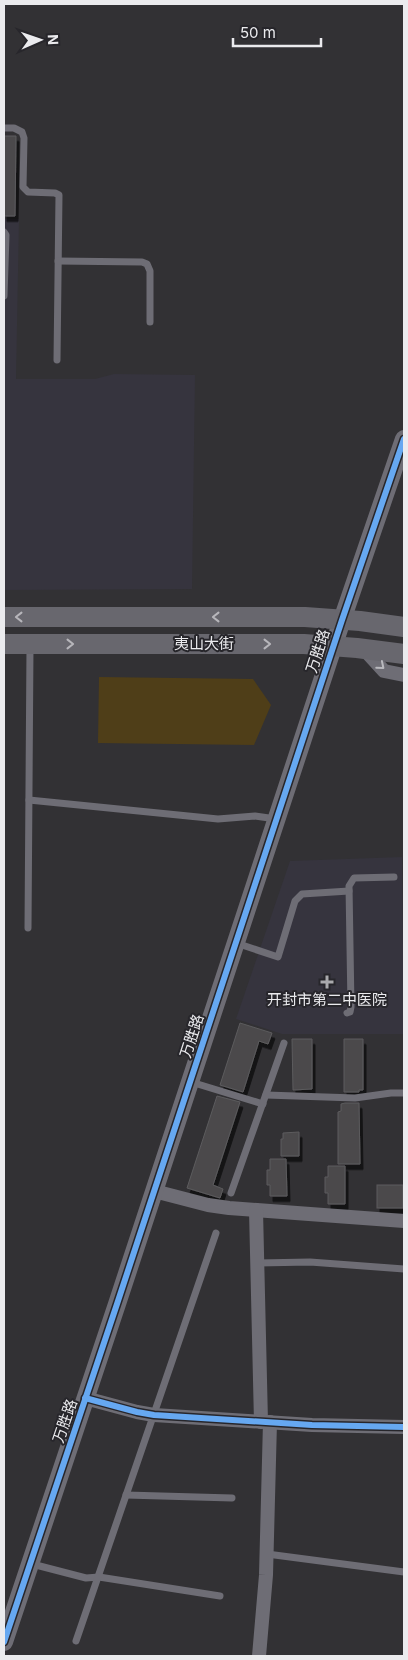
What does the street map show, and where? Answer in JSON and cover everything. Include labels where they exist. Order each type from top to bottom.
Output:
[{"type":"main road","name":"夷山大街","points":[[4,617],[305,617],[404,627]]},
{"type":"main road","name":"夷山大街","points":[[4,644],[304,644],[362,648],[404,654]]},
{"type":"street","name":"万胜路","points":[[4,1642],[333,646],[404,439]]},
{"type":"street","points":[[362,648],[384,671],[404,675]]},
{"type":"street","points":[[154,1191],[208,1205],[404,1222]]},
{"type":"street","points":[[256,1210],[265,1422],[267,1554],[259,1656]]},
{"type":"street","points":[[86,1398],[154,1415],[265,1422],[404,1427]]},
{"type":"lane","points":[[4,128],[14,128],[22,132],[24,138],[23,188],[28,192],[55,193],[59,195],[57,360]]},
{"type":"lane","points":[[4,232],[6,235],[4,296]]},
{"type":"lane","points":[[58,260],[142,262],[147,264],[150,271],[150,322]]},
{"type":"lane","points":[[28,928],[30,644]]},
{"type":"lane","points":[[29,800],[218,819],[256,816],[276,819]]},
{"type":"lane","points":[[347,1013],[350,1012],[351,1007],[349,886],[351,880],[354,878],[394,877]]},
{"type":"lane","points":[[235,943],[278,957],[295,902],[302,894],[349,891]]},
{"type":"lane","points":[[231,1193],[284,1043]]},
{"type":"lane","points":[[190,1081],[263,1104]]},
{"type":"lane","points":[[266,1095],[355,1098],[404,1093]]},
{"type":"lane","points":[[76,1641],[216,1233]]},
{"type":"lane","points":[[258,1263],[310,1262],[404,1269]]},
{"type":"lane","points":[[126,1495],[232,1498]]},
{"type":"lane","points":[[267,1554],[404,1572]]},
{"type":"lane","points":[[30,1564],[86,1578],[98,1578],[220,1596]]},
{"type":"shaded area","points":[[4,219],[19,219],[16,379],[95,379],[114,374],[195,375],[192,589],[4,590]]},
{"type":"shaded area","points":[[99,677],[253,679],[271,705],[254,745],[98,743]]},
{"type":"shaded area","name":"开封市第二中医院","points":[[402,857],[404,1034],[282,1034],[236,1019],[290,861]]},
{"type":"building","points":[[4,136],[16,136],[15,216],[4,216]]},
{"type":"building","points":[[240,1023],[272,1033],[268,1044],[259,1041],[243,1092],[220,1085]]},
{"type":"building","points":[[292,1039],[312,1039],[312,1089],[293,1090]]},
{"type":"building","points":[[344,1039],[363,1039],[363,1090],[359,1090],[359,1092],[344,1092]]},
{"type":"building","points":[[217,1096],[240,1102],[213,1185],[223,1189],[220,1198],[187,1188]]},
{"type":"building","points":[[359,1103],[360,1164],[338,1164],[338,1112],[341,1111],[341,1104]]},
{"type":"building","points":[[299,1132],[299,1156],[281,1156],[283,1133]]},
{"type":"building","points":[[270,1159],[286,1159],[287,1196],[270,1196],[270,1185],[267,1185],[267,1170],[270,1170]]},
{"type":"building","points":[[328,1166],[345,1166],[345,1204],[328,1204],[328,1193],[325,1193],[325,1177],[328,1177]]},
{"type":"building","points":[[377,1185],[403,1185],[403,1208],[377,1208]]},
{"type":"cycle path","points":[[4,1642],[342,620],[404,439]]},
{"type":"cycle path","points":[[85,1398],[154,1415],[312,1425],[404,1427]]},
{"type":"place","name":"开封市第二中医院","points":[[327,982]]}]
